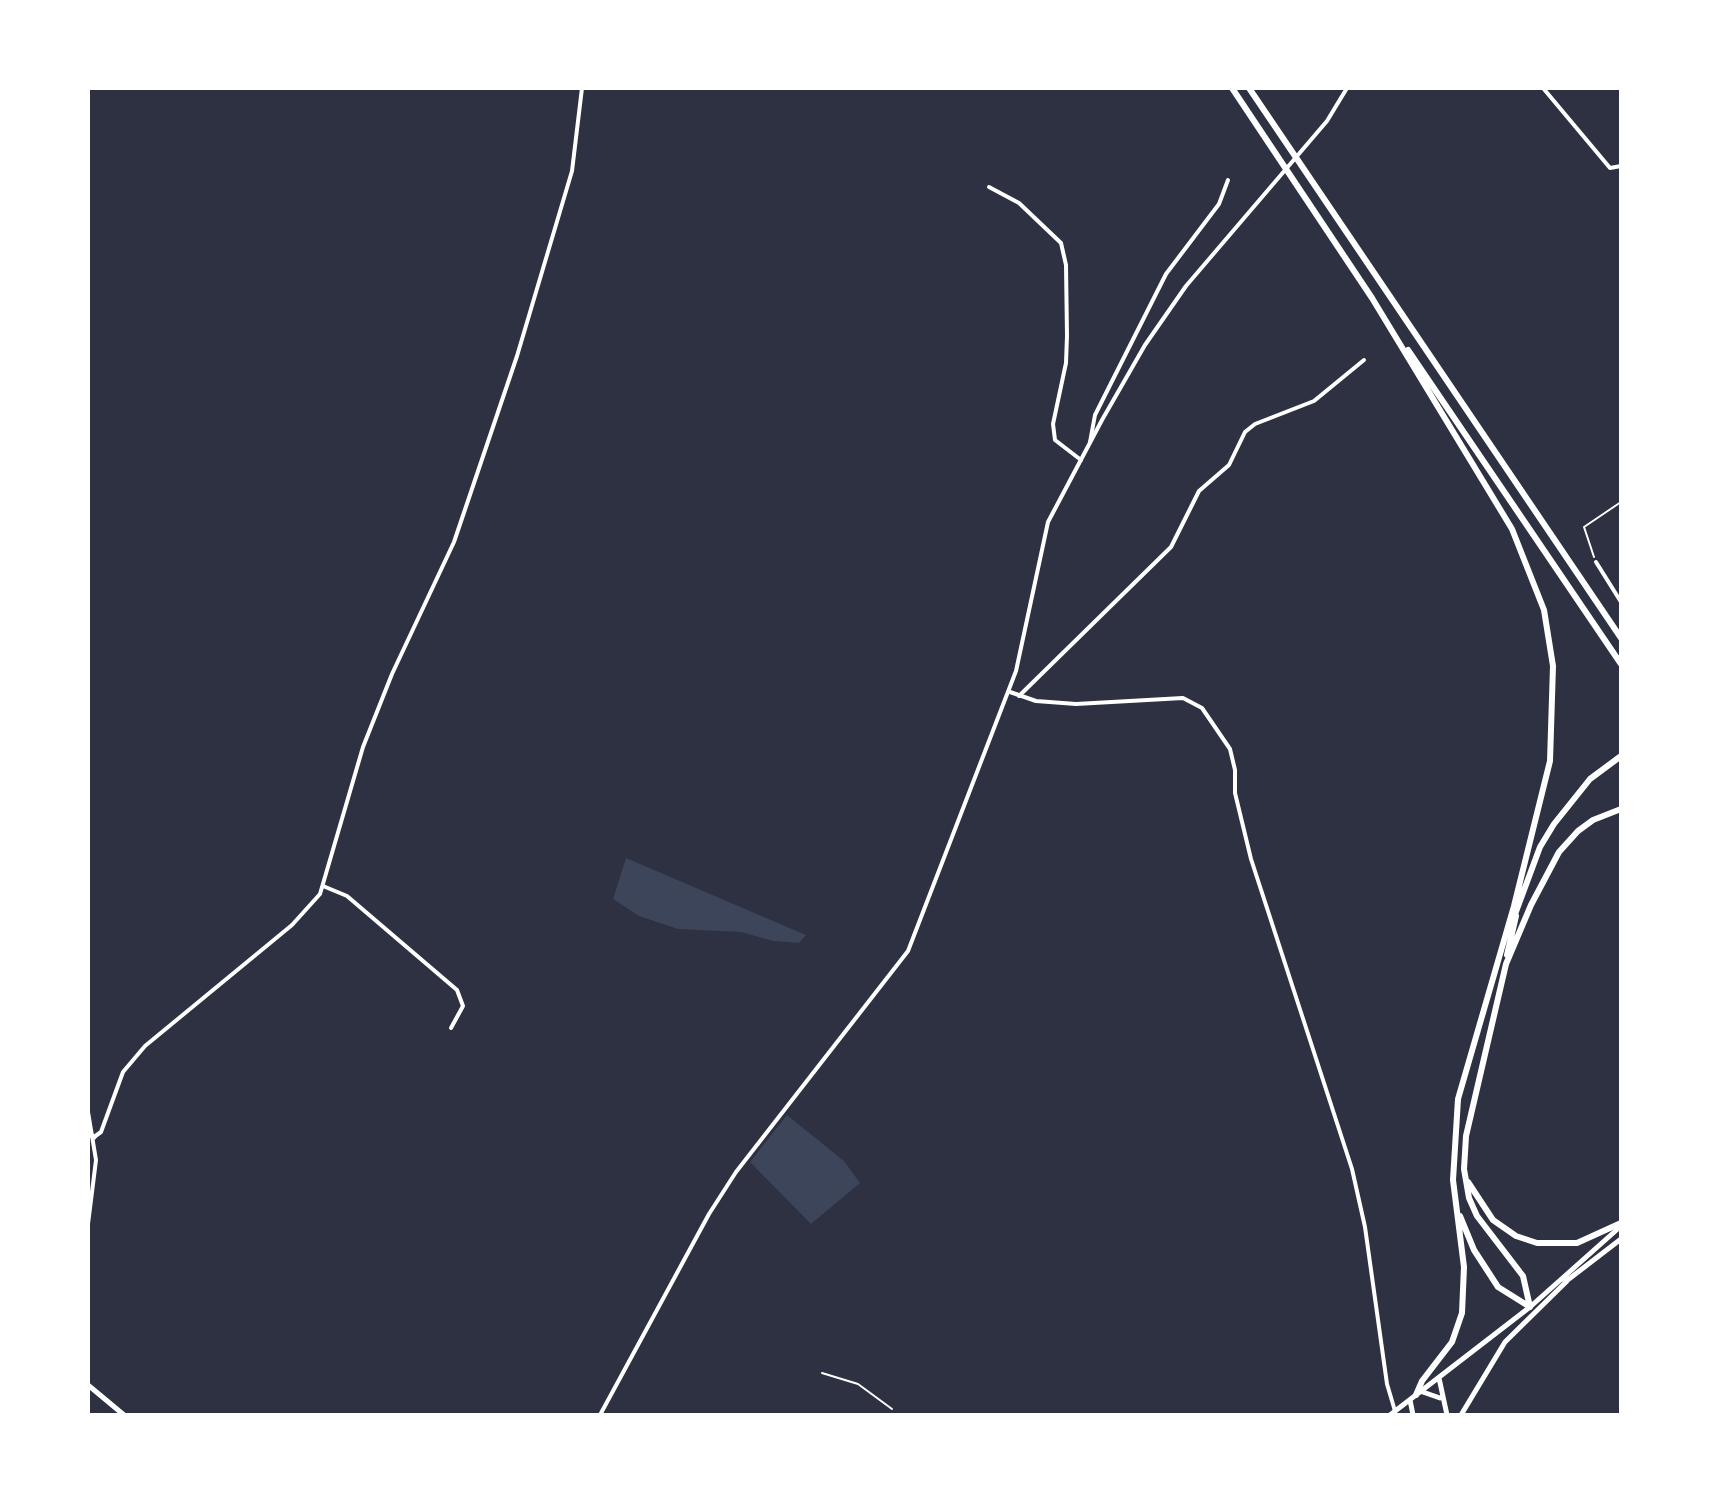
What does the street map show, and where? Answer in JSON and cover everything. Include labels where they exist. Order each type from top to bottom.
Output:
[{"type":"highway","points":[[1232,88],[1621,664]]},
{"type":"highway","points":[[1249,88],[1621,637]]},
{"type":"highway","points":[[1372,298],[1512,529],[1529,563],[1544,610],[1553,666],[1550,761],[1514,906],[1492,972],[1458,1099],[1453,1146],[1465,1277],[1462,1313],[1452,1342],[1415,1395]]},
{"type":"highway","points":[[1492,972],[1540,847],[1590,779],[1621,756]]},
{"type":"highway","points":[[1506,964],[1559,852],[1593,820],[1621,809]]},
{"type":"highway","points":[[1518,908],[1468,1124],[1465,1177],[1477,1216],[1523,1276],[1531,1307]]},
{"type":"highway","points":[[1465,1177],[1493,1220],[1525,1240],[1548,1245],[1577,1243],[1621,1225]]},
{"type":"highway","points":[[1457,1209],[1474,1250],[1498,1287],[1531,1307]]},
{"type":"main road","points":[[1531,1307],[1621,1225]]},
{"type":"main road","points":[[1392,1413],[1621,1239]]},
{"type":"main road","points":[[1461,1415],[1505,1342],[1567,1281]]},
{"type":"main road","points":[[1439,1377],[1441,1399],[1447,1415]]},
{"type":"main road","points":[[88,1385],[124,1415]]},
{"type":"main road","points":[[1415,1395],[1441,1399]]},
{"type":"main road","points":[[1413,1415],[1415,1395]]},
{"type":"street","points":[[91,1135],[101,1132],[123,1072],[145,1046],[305,914],[323,886],[363,747],[392,674],[454,542],[535,299],[572,171],[582,88]]},
{"type":"street","points":[[600,1415],[709,1214],[736,1172],[908,951],[1010,692],[1024,645],[1048,522],[1089,445],[1167,311],[1315,135],[1347,88]]},
{"type":"street","points":[[1543,88],[1610,168],[1621,166]]},
{"type":"street","points":[[1089,445],[1095,415],[1166,274],[1219,204],[1228,180]]},
{"type":"street","points":[[989,187],[1019,203],[1061,243],[1066,265],[1067,349],[1053,424],[1055,440],[1081,460]]},
{"type":"street","points":[[1019,696],[1171,547],[1199,491],[1229,465],[1245,432],[1255,424],[1314,401],[1364,360]]},
{"type":"street","points":[[1596,562],[1621,602]]},
{"type":"street","points":[[1010,692],[1076,704],[1183,698],[1202,708],[1230,749],[1235,793],[1251,859],[1359,1195],[1392,1413]]},
{"type":"street","points":[[323,886],[347,896],[457,990],[463,1006],[451,1028]]},
{"type":"street","points":[[88,1112],[95,1176],[88,1224]]},
{"type":"path","points":[[1596,562],[1584,527],[1621,502]]},
{"type":"path","points":[[822,1373],[858,1384],[892,1409]]},
{"type":"shaded area","points":[[626,858],[806,935],[799,943],[773,941],[741,932],[678,929],[639,916],[613,899]]},
{"type":"shaded area","points":[[787,1115],[844,1161],[860,1183],[811,1224],[750,1162]]}]
